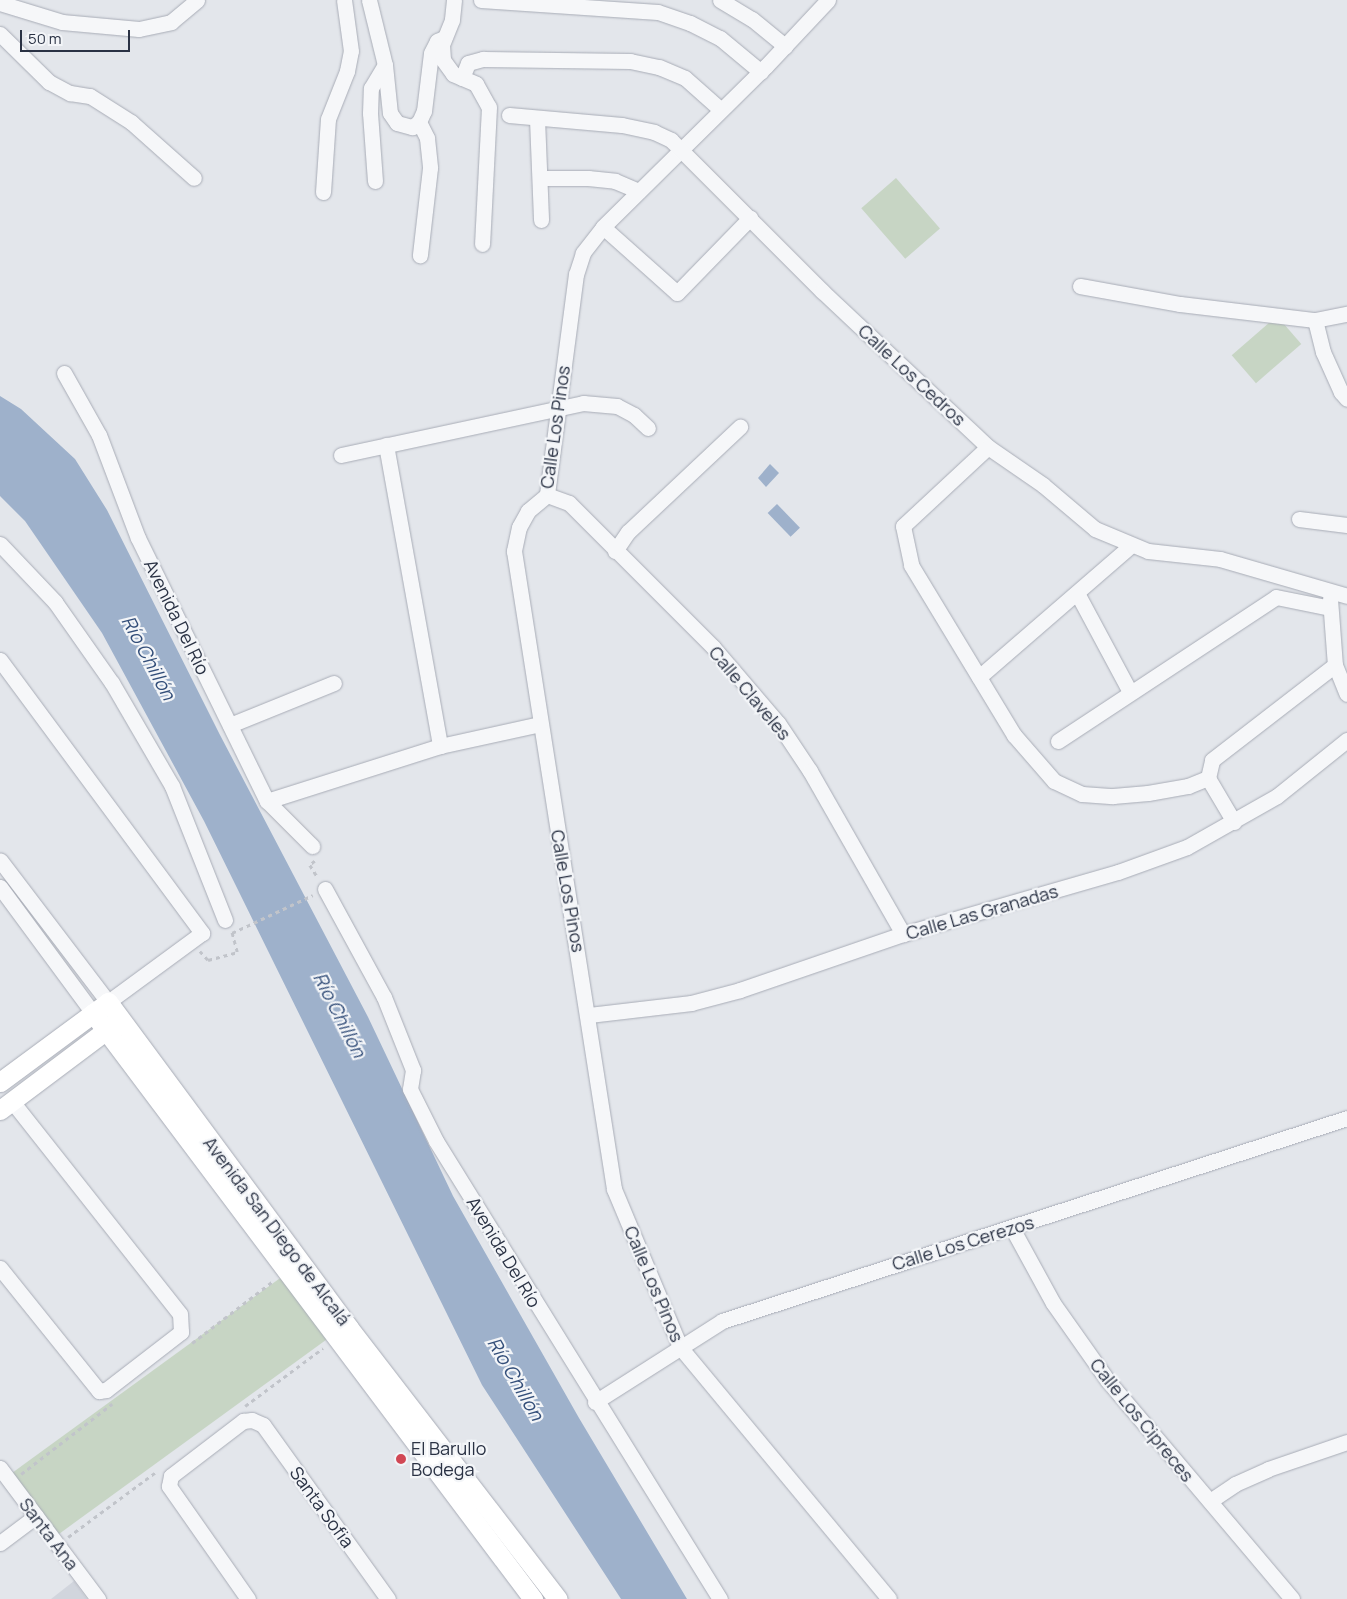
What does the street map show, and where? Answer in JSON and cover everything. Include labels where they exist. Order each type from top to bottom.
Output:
[{"type":"main road","name":"Avenida San Diego de Alcalá","points":[[100,1008],[320,1302],[533,1599]]},
{"type":"main road","points":[[0,1082],[100,1008]]},
{"type":"main road","points":[[6,1106],[114,1025]]},
{"type":"main road","name":"Avenida San Diego de Alcalá","points":[[320,1302],[554,1593]]},
{"type":"street","points":[[0,3],[62,22],[139,29],[171,22],[197,0]]},
{"type":"street","points":[[323,192],[328,119],[347,71],[350,51],[344,0]]},
{"type":"street","points":[[369,0],[385,65],[393,119],[404,126],[412,127],[419,122],[424,111],[431,53],[437,41],[444,38]]},
{"type":"street","points":[[454,0],[452,20],[444,38],[442,53],[446,66],[481,89],[489,107],[482,244]]},
{"type":"street","points":[[481,0],[641,9],[674,17],[720,38],[761,72]]},
{"type":"street","points":[[720,0],[752,19],[785,46]]},
{"type":"street","name":"Calle Los Pinos","points":[[819,3],[785,46],[761,72],[681,148],[603,227],[583,253],[576,274],[560,408],[547,495],[528,511],[519,527],[514,551],[540,724],[589,1015],[614,1189],[680,1347],[889,1599]]},
{"type":"street","points":[[0,34],[49,82],[70,93],[90,96],[131,122],[194,178]]},
{"type":"street","points":[[462,78],[468,63],[483,59],[630,61],[659,67],[685,78],[721,110]]},
{"type":"street","points":[[375,181],[370,113],[372,88],[385,65]]},
{"type":"street","name":"Calle Los Cedros","points":[[509,115],[537,119],[622,125],[654,132],[681,148],[822,291],[988,447],[1043,485],[1095,529],[1130,546],[1220,559],[1347,596]]},
{"type":"street","points":[[537,119],[541,220]]},
{"type":"street","points":[[419,122],[428,138],[430,168],[420,255]]},
{"type":"street","points":[[540,178],[588,178],[615,182],[639,191]]},
{"type":"street","points":[[603,227],[677,293],[750,218]]},
{"type":"street","points":[[1080,286],[1180,304],[1315,320],[1347,314]]},
{"type":"street","points":[[1315,320],[1323,352],[1340,392],[1347,399]]},
{"type":"street","name":"Avenida Del Río","points":[[64,373],[99,435],[138,538],[267,801],[312,846]]},
{"type":"street","points":[[341,455],[560,408],[606,403],[626,410],[648,428]]},
{"type":"street","points":[[615,550],[628,532],[740,427]]},
{"type":"street","points":[[386,445],[440,746]]},
{"type":"street","points":[[988,447],[903,526],[911,565],[1014,735],[1054,781],[1082,794],[1113,796],[1188,786],[1208,778]]},
{"type":"street","name":"Calle Claveles","points":[[547,495],[569,503],[713,647],[778,723],[810,771],[902,934]]},
{"type":"street","points":[[1298,519],[1347,525]]},
{"type":"street","points":[[0,544],[55,602],[117,692],[172,786],[228,926]]},
{"type":"street","points":[[979,677],[1130,546]]},
{"type":"street","points":[[1329,590],[1335,665],[1347,694]]},
{"type":"street","points":[[1078,593],[1130,692]]},
{"type":"street","points":[[1058,741],[1276,597],[1330,608]]},
{"type":"street","points":[[0,660],[202,932],[100,1008]]},
{"type":"street","points":[[1234,822],[1208,778],[1212,760],[1335,665]]},
{"type":"street","points":[[230,725],[334,683]]},
{"type":"street","points":[[267,801],[440,746],[540,724]]},
{"type":"street","name":"Calle Las Granadas","points":[[589,1015],[691,1003],[730,993],[902,934],[1118,872],[1187,847],[1278,796],[1347,740]]},
{"type":"street","name":"Avenida San Diego de Alcalá","points":[[0,860],[100,1008]]},
{"type":"street","name":"Avenida San Diego de Alcalá","points":[[0,887],[100,1008]]},
{"type":"street","name":"Avenida Del Río","points":[[321,891],[384,997],[413,1070],[410,1089],[436,1141],[595,1402],[720,1599]]},
{"type":"street","points":[[0,1268],[99,1391],[106,1390],[181,1332],[180,1314],[6,1106]]},
{"type":"street","name":"Calle Los Cerezos","points":[[595,1402],[722,1322],[1347,1118]]},
{"type":"street","name":"Calle Los Cipreces","points":[[1012,1228],[1053,1303],[1108,1381],[1292,1599]]},
{"type":"street","name":"Santa Sofia","points":[[248,1599],[168,1486],[171,1476],[243,1421],[252,1420],[263,1425],[388,1599]]},
{"type":"street","points":[[1210,1501],[1235,1484],[1268,1469],[1347,1442]]},
{"type":"street","name":"Santa Ana","points":[[0,1468],[98,1599]]},
{"type":"street","points":[[0,1543],[36,1516]]},
{"type":"street","points":[[533,1599],[554,1593]]},
{"type":"path","points":[[236,931],[321,891]]},
{"type":"path","points":[[208,960],[237,952],[228,926]]},
{"type":"shaded area","points":[[74,1581],[87,1599],[51,1599]]},
{"type":"green space","points":[[896,178],[940,229],[905,259],[861,208]]},
{"type":"green space","points":[[1277,316],[1301,344],[1256,383],[1232,355]]},
{"type":"green space","points":[[283,1276],[328,1338],[57,1535],[12,1473]]},
{"type":"water","name":"Río Chillón","points":[[0,396],[21,409],[75,459],[107,510],[220,735],[368,1017],[453,1196],[579,1418],[687,1599],[621,1599],[482,1385],[204,821],[102,633],[25,521],[0,496]]},
{"type":"water","points":[[770,464],[779,473],[766,487],[758,478]]},
{"type":"water","points":[[777,504],[800,528],[791,537],[768,513]]},
{"type":"place","name":"El Barullo Bodega","points":[[401,1459]]}]
